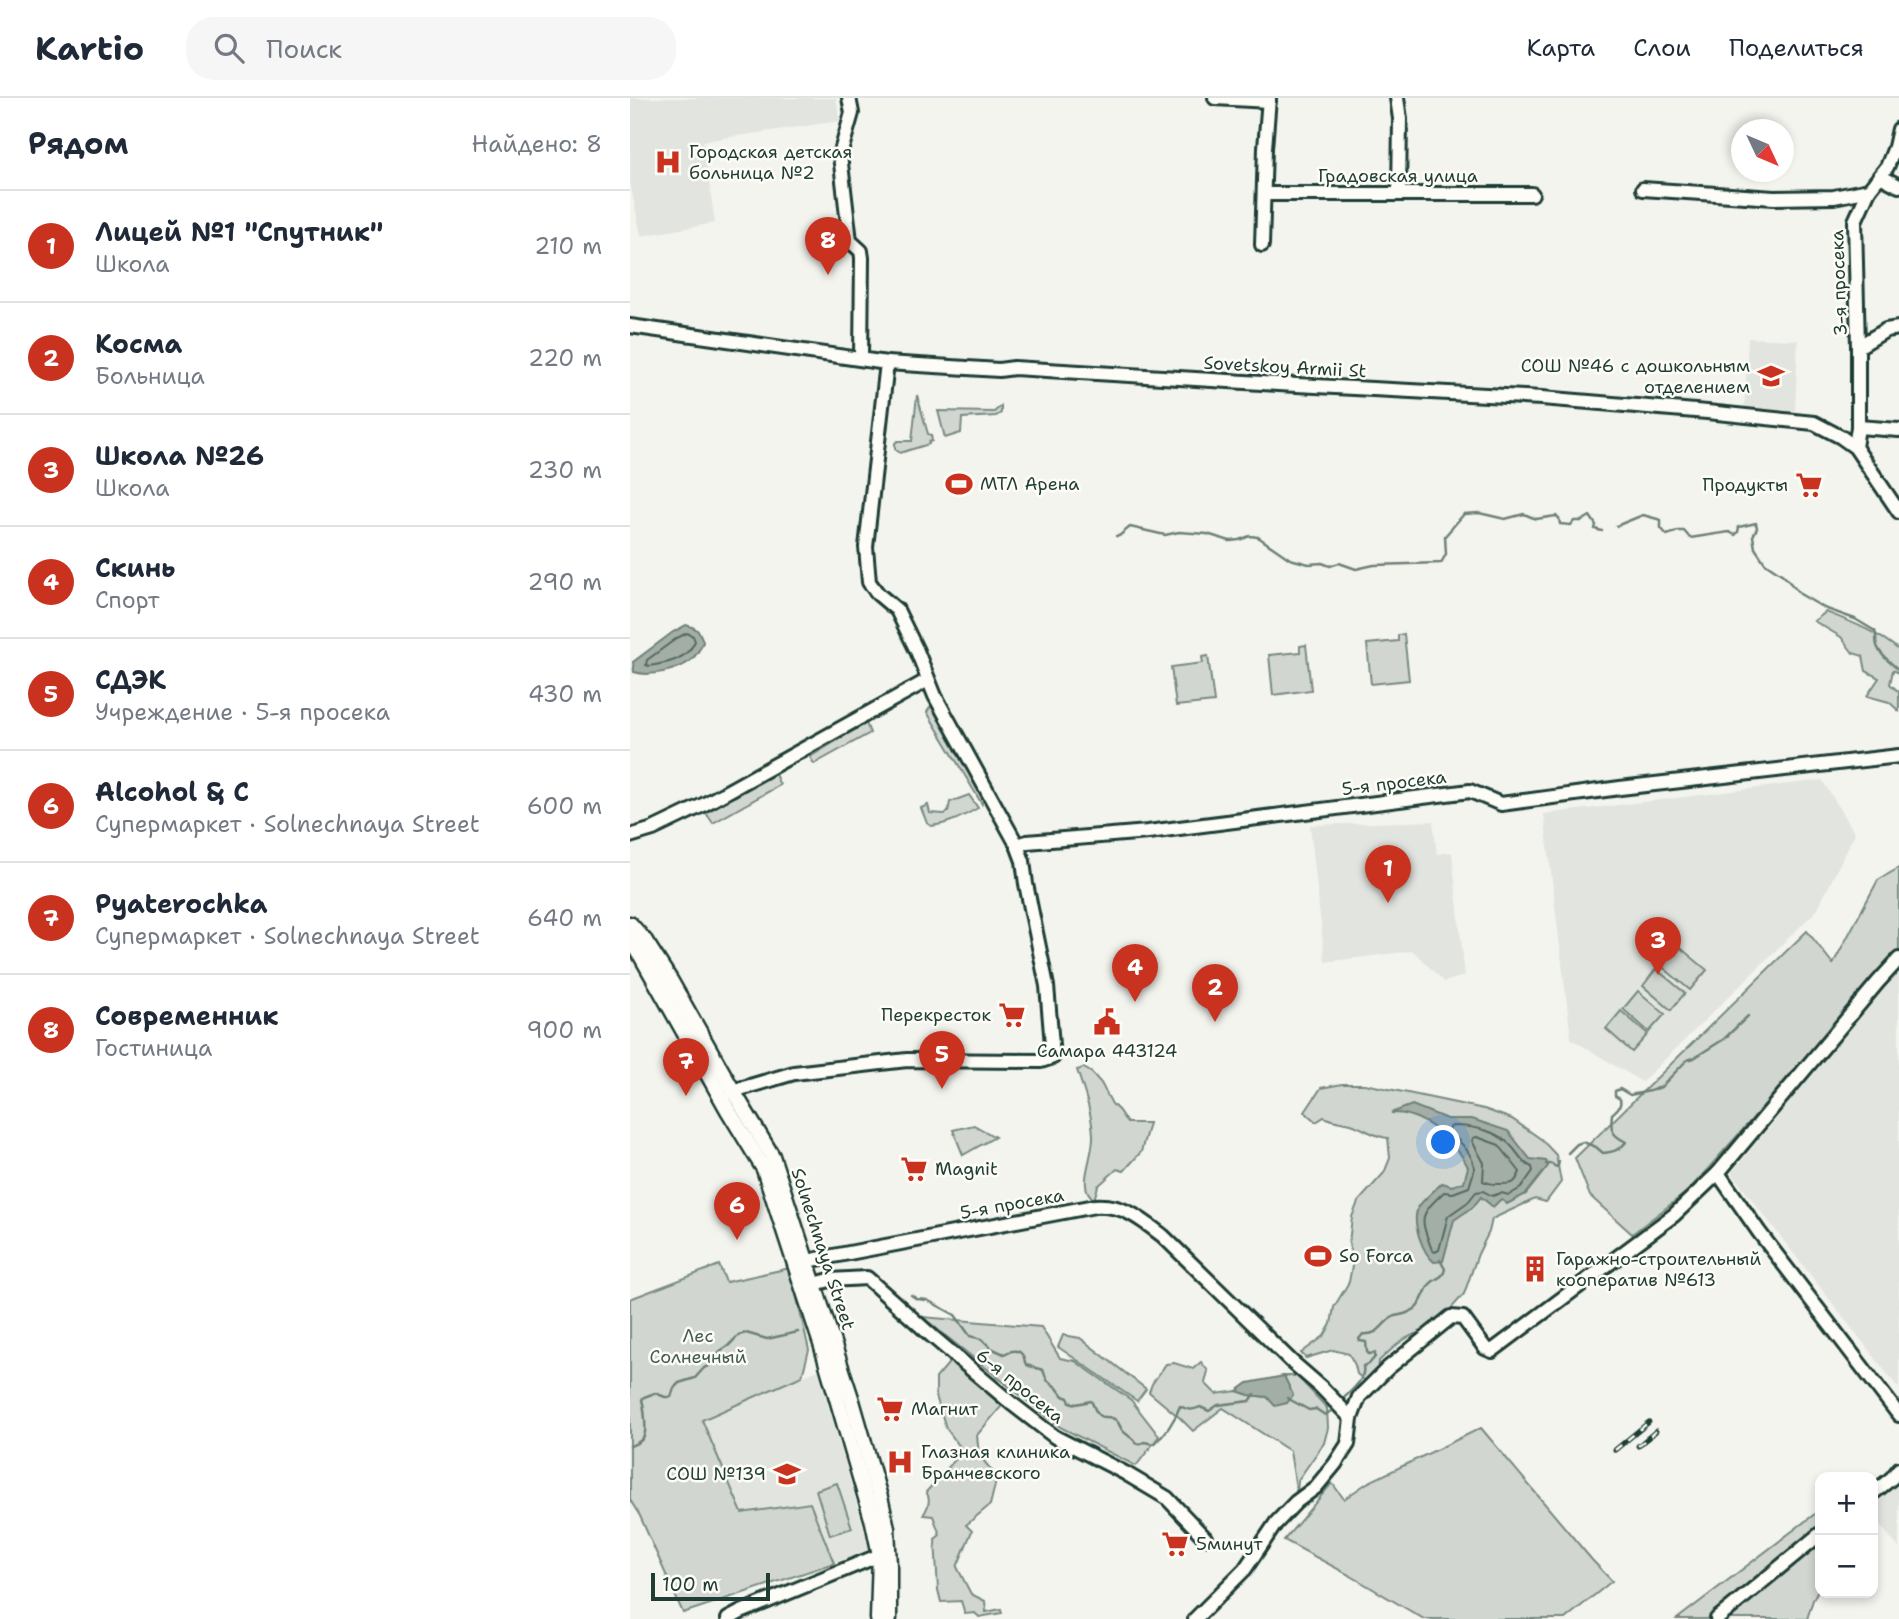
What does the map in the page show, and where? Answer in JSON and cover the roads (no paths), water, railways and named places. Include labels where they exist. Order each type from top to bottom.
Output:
[{"type":"main road","name":"Solnechnaya Street","points":[[630,924],[645,940],[658,961],[772,1156],[852,1401],[881,1501],[887,1528],[890,1619]]},
{"type":"main road","name":"Solnechnaya Street","points":[[630,940],[764,1169],[822,1347],[873,1522],[880,1555],[878,1619]]},
{"type":"street","points":[[849,98],[852,113],[840,155],[850,241],[861,251],[862,258],[861,358]]},
{"type":"street","points":[[1215,98],[1269,100],[1262,245]]},
{"type":"street","points":[[1397,98],[1400,119],[1399,194]]},
{"type":"street","name":"3-я просека","points":[[1855,447],[1858,427],[1858,347],[1855,221],[1870,190],[1887,167],[1899,129]]},
{"type":"street","points":[[1880,176],[1899,186]]},
{"type":"street","points":[[1643,189],[1774,198],[1834,197],[1870,190]]},
{"type":"street","name":"Градовская улица","points":[[1264,194],[1532,194]]},
{"type":"street","name":"Sovetskoy Armii St","points":[[630,326],[887,363],[1542,398],[1814,423],[1855,447],[1899,512]]},
{"type":"street","points":[[1858,347],[1886,330],[1899,328]]},
{"type":"street","points":[[733,1091],[794,1073],[906,1060],[1041,1061],[1053,1057],[1047,986],[1023,861],[1017,845],[935,696],[897,610],[878,594],[869,582],[866,547],[887,363]]},
{"type":"street","points":[[1858,427],[1899,430]]},
{"type":"street","points":[[630,836],[653,829],[704,805],[928,680]]},
{"type":"street","name":"5-я просека","points":[[1017,845],[1148,832],[1470,791],[1501,804],[1899,756]]},
{"type":"street","points":[[1195,1619],[1245,1569],[1276,1523],[1296,1502],[1315,1488],[1335,1464],[1348,1444],[1351,1418],[1359,1397],[1376,1379],[1451,1317],[1462,1318],[1485,1348],[1492,1351],[1674,1215],[1718,1173],[1899,959]]},
{"type":"street","points":[[1718,1173],[1759,1233],[1898,1416]]},
{"type":"street","name":"5-я просека","points":[[807,1261],[1108,1205],[1130,1212],[1163,1236],[1351,1418]]},
{"type":"street","name":"6-я просека","points":[[814,1284],[830,1280],[867,1278],[1011,1403],[1055,1437],[1167,1498],[1205,1538]]},
{"type":"street","points":[[1878,1489],[1899,1469]]},
{"type":"street","points":[[1717,1619],[1819,1535]]},
{"type":"street","points":[[728,1619],[880,1555]]},
{"type":"water","points":[[686,625],[698,630],[703,642],[690,661],[663,672],[634,672],[633,662]]},
{"type":"water","points":[[1412,1105],[1447,1119],[1472,1119],[1508,1131],[1530,1159],[1546,1161],[1548,1166],[1526,1194],[1507,1204],[1501,1199],[1493,1207],[1481,1197],[1473,1207],[1454,1220],[1443,1261],[1434,1262],[1426,1252],[1419,1237],[1416,1214],[1422,1202],[1442,1183],[1452,1186],[1464,1182],[1468,1167],[1458,1150],[1435,1128],[1417,1118],[1391,1113]]},
{"type":"water","points":[[1284,1376],[1293,1395],[1287,1403],[1275,1406],[1267,1397],[1237,1391],[1248,1383]]},
{"type":"waterway","points":[[1116,536],[1130,527],[1165,535],[1179,532],[1207,534],[1230,541],[1250,536],[1258,537],[1290,559],[1330,566],[1339,563],[1356,569],[1374,565],[1441,563],[1446,554],[1445,536],[1464,514],[1479,513],[1505,519],[1524,514],[1536,519],[1556,516],[1560,524],[1571,525],[1574,521],[1582,521],[1590,516],[1596,525],[1595,529],[1602,531]]},
{"type":"waterway","points":[[1616,526],[1643,515],[1661,520],[1661,528],[1667,535],[1684,531],[1690,538],[1729,532],[1735,535],[1739,527],[1756,523],[1753,536],[1755,548],[1765,563],[1783,575],[1800,594],[1875,631],[1879,651],[1899,670]]},
{"type":"waterway","points":[[1568,1153],[1583,1142],[1603,1153],[1621,1147],[1626,1142],[1615,1135],[1611,1125],[1612,1114],[1620,1104],[1615,1091],[1620,1089],[1630,1095],[1661,1087],[1687,1060],[1724,1039],[1748,1016]]},
{"type":"waterway","points":[[1546,1164],[1555,1167],[1559,1161]]},
{"type":"waterway","points":[[1340,1402],[1360,1381],[1363,1366],[1375,1357],[1375,1353],[1367,1352],[1366,1342],[1359,1339],[1363,1334],[1378,1331],[1391,1318],[1416,1308],[1430,1284],[1444,1272],[1440,1260]]},
{"type":"waterway","points":[[911,1295],[955,1315],[970,1336],[982,1339],[991,1348],[1004,1354],[1018,1351],[1026,1364],[1043,1370],[1047,1380],[1070,1402],[1076,1404],[1091,1401],[1098,1415],[1116,1420],[1136,1443],[1154,1444],[1169,1427],[1180,1406],[1190,1410],[1200,1407],[1209,1411],[1218,1405],[1250,1401],[1255,1394]]},
{"type":"waterway","points":[[630,1446],[640,1441],[645,1433],[644,1397],[655,1393],[671,1397],[679,1383],[695,1378],[739,1335],[746,1333],[767,1339],[798,1332]]},
{"type":"waterway","points":[[1287,1398],[1325,1415],[1331,1411]]},
{"type":"railway","points":[[1615,1450],[1649,1422]]},
{"type":"railway","points":[[1638,1446],[1656,1431]]},
{"type":"place","name":"Городская детская больница №2","points":[[668,162]]},
{"type":"place","name":"Современник","points":[[828,275]]},
{"type":"place","name":"СОШ №46 с дошкольным отделением","points":[[1771,376]]},
{"type":"place","name":"МТЛ Арена","points":[[959,484]]},
{"type":"place","name":"Продукты","points":[[1809,485]]},
{"type":"place","name":"Лицей №1 \"Спутник\"","points":[[1388,903]]},
{"type":"place","name":"Школа №26","points":[[1658,975]]},
{"type":"place","name":"Скинь","points":[[1135,1002]]},
{"type":"place","name":"Перекресток","points":[[1012,1015]]},
{"type":"place","name":"Самара 443124","points":[[1107,1022]]},
{"type":"place","name":"Косма","points":[[1215,1022]]},
{"type":"place","name":"СДЭК","points":[[942,1089]]},
{"type":"place","name":"Pyaterochka","points":[[686,1096]]},
{"type":"place","name":"Magnit","points":[[914,1169]]},
{"type":"place","name":"Alcohol & C","points":[[737,1240]]},
{"type":"place","name":"So Forca","points":[[1318,1256]]},
{"type":"place","name":"Гаражно-строительный кооператив №613","points":[[1535,1269]]},
{"type":"place","name":"Магнит","points":[[890,1409]]},
{"type":"place","name":"Глазная клиника Бранчевского","points":[[900,1462]]},
{"type":"place","name":"СОШ №139","points":[[787,1474]]},
{"type":"place","name":"5минут","points":[[1175,1544]]},
{"type":"park label","name":"Лес Солнечный","points":[[698,1346]]}]
